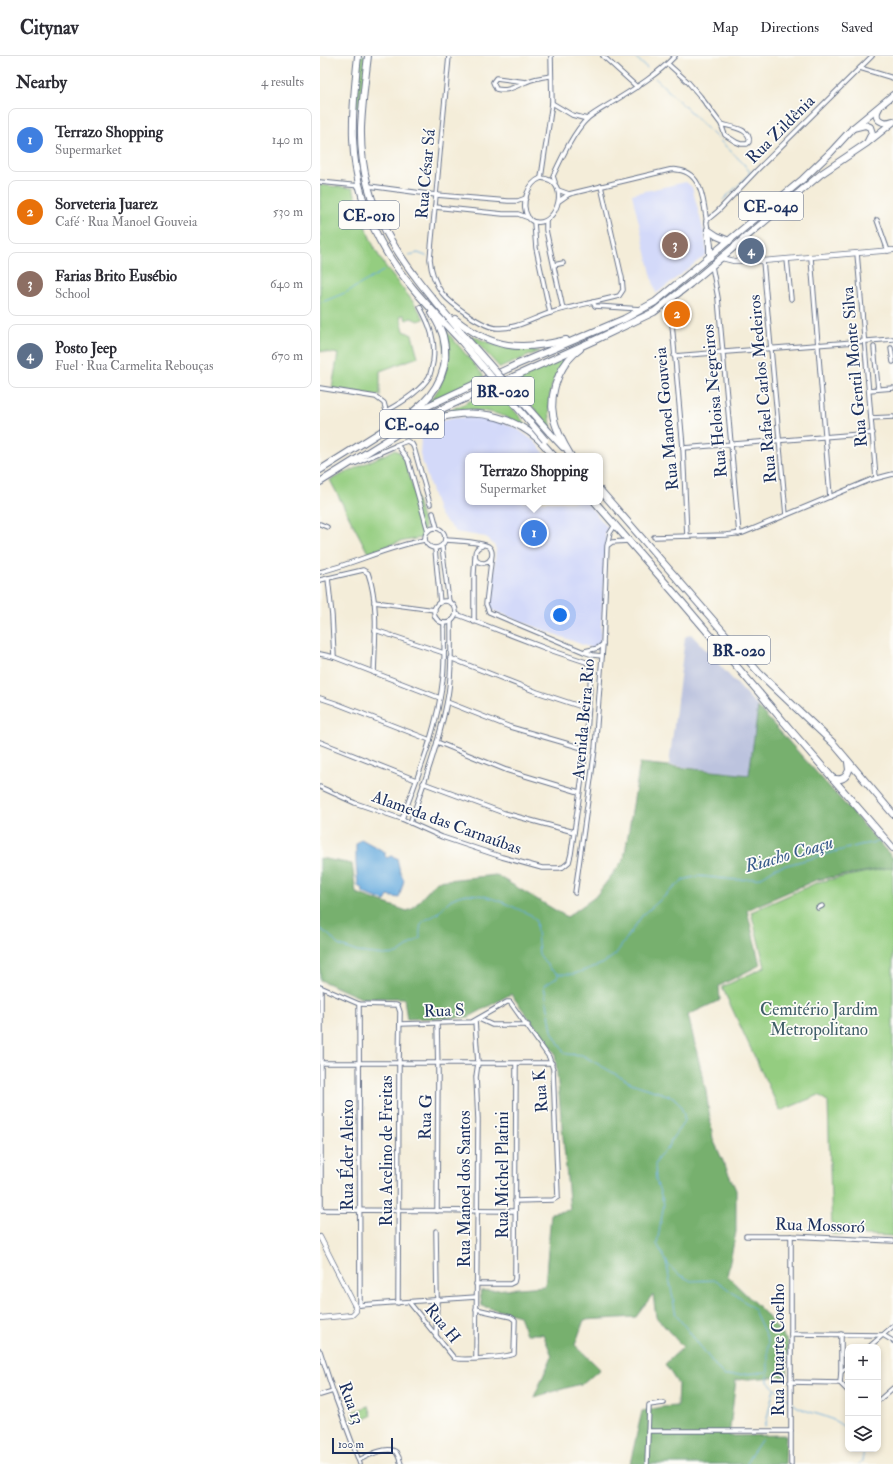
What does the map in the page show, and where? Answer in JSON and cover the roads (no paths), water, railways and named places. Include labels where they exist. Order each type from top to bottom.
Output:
[{"type":"highway","name":"CE-010","points":[[358,56],[353,108],[353,137],[355,163],[360,186],[374,228],[387,252],[397,268],[429,306],[443,335],[445,356],[440,380],[435,390],[413,412],[390,426]]},
{"type":"highway","name":"CE-010","points":[[368,56],[361,129],[364,161],[375,208],[390,240],[403,260],[437,303]]},
{"type":"highway","name":"CE-040","points":[[320,470],[390,426],[502,371],[644,309],[679,284],[803,179],[853,128],[893,95]]},
{"type":"highway","points":[[879,106],[876,112],[878,120],[883,122],[893,122]]},
{"type":"highway","name":"CE-040","points":[[320,482],[424,417],[644,318],[670,301],[821,174],[867,143],[893,122]]},
{"type":"highway","points":[[853,128],[865,125],[870,127],[872,132],[867,143]]},
{"type":"highway","points":[[708,230],[729,241]]},
{"type":"highway","points":[[708,230],[710,257]]},
{"type":"highway","points":[[437,303],[464,328],[488,340],[512,346],[540,346],[592,332]]},
{"type":"highway","name":"BR-020","points":[[437,303],[463,339],[556,453]]},
{"type":"highway","name":"BR-020","points":[[429,306],[463,339],[567,453]]},
{"type":"highway","name":"BR-020","points":[[568,453],[555,427],[552,408],[554,389],[565,363],[575,353],[595,340]]},
{"type":"highway","points":[[409,426],[456,414],[494,416],[504,419],[524,429],[537,438],[551,453]]},
{"type":"highway","name":"BR-020","points":[[603,493],[760,674],[828,738],[893,814]]},
{"type":"highway","name":"BR-020","points":[[598,505],[893,848]]},
{"type":"highway","points":[[695,618],[703,608]]},
{"type":"highway","points":[[832,778],[840,780],[846,776],[849,770],[847,761]]},
{"type":"street","name":"Rua César Sá","points":[[448,56],[430,259],[434,279],[442,292],[452,303],[477,320],[491,327],[503,328],[518,325],[563,309],[619,296],[623,290],[622,278],[601,186]]},
{"type":"street","points":[[541,178],[552,103],[551,56]]},
{"type":"street","points":[[602,56],[637,87]]},
{"type":"street","points":[[563,309],[546,230],[546,222],[552,214],[558,201],[558,190],[553,176],[573,138],[587,119],[637,87],[668,64],[675,56]]},
{"type":"street","name":"Rua Zildênia","points":[[706,221],[718,211],[757,170],[872,56]]},
{"type":"street","points":[[668,64],[688,82],[700,96],[721,124],[725,135],[741,144],[747,144],[750,142],[750,136],[747,132],[721,124]]},
{"type":"street","points":[[860,68],[893,78]]},
{"type":"street","points":[[526,82],[496,78],[493,82],[496,89],[504,91],[511,90],[526,82],[552,76]]},
{"type":"street","points":[[552,103],[572,115],[587,119]]},
{"type":"street","points":[[558,201],[569,194],[677,169],[685,172],[700,185],[708,230]]},
{"type":"street","points":[[529,218],[526,209],[526,198],[530,186],[535,180],[541,178],[548,178],[555,182]]},
{"type":"street","points":[[320,182],[360,186]]},
{"type":"street","points":[[369,186],[436,195],[508,201],[518,201],[526,198]]},
{"type":"street","points":[[558,190],[569,194]]},
{"type":"street","points":[[435,207],[503,214],[518,214],[529,218],[534,222],[546,222]]},
{"type":"street","points":[[722,258],[734,261],[787,260],[890,250],[877,220]]},
{"type":"street","points":[[534,222],[536,248],[550,313]]},
{"type":"street","name":"Rua Gentil Monte Silva","points":[[857,254],[876,478]]},
{"type":"street","points":[[811,258],[830,497]]},
{"type":"street","points":[[787,260],[790,299]]},
{"type":"street","name":"Rua Rafael Carlos Medeiros","points":[[763,261],[786,515]]},
{"type":"street","points":[[554,265],[563,263]]},
{"type":"street","name":"Rua Heloisa Negreiros","points":[[712,266],[718,298],[739,534]]},
{"type":"street","name":"Rua Manoel Gouveia","points":[[670,301],[683,448],[687,536]]},
{"type":"street","points":[[593,302],[595,306],[644,309]]},
{"type":"street","points":[[386,411],[411,396],[430,375],[434,352],[433,339],[430,326],[420,307]]},
{"type":"street","points":[[674,356],[893,338]]},
{"type":"street","points":[[874,347],[878,389]]},
{"type":"street","points":[[891,348],[893,362]]},
{"type":"street","points":[[320,388],[376,397],[384,403],[390,426]]},
{"type":"street","points":[[869,390],[893,388]]},
{"type":"street","points":[[871,418],[893,417]]},
{"type":"street","points":[[683,448],[873,433]]},
{"type":"street","points":[[336,471],[407,441],[412,444],[414,448],[430,504]]},
{"type":"street","points":[[396,446],[398,446],[408,460],[428,531]]},
{"type":"street","points":[[654,537],[739,534],[752,530],[876,478],[893,474]]},
{"type":"street","points":[[433,513],[437,528]]},
{"type":"street","points":[[320,524],[327,527]]},
{"type":"street","name":"Avenida Beira Rio","points":[[575,893],[595,749],[603,644],[607,546],[610,533],[615,525]]},
{"type":"street","points":[[410,822],[431,762],[447,702],[451,621],[456,614],[455,608],[448,602],[442,547],[446,540],[443,531],[434,528],[428,531],[425,540],[429,547],[435,549],[442,547]]},
{"type":"street","points":[[320,572],[401,545],[425,540]]},
{"type":"street","points":[[446,540],[483,545],[491,549],[492,557],[486,604],[488,612],[584,652],[602,656]]},
{"type":"street","points":[[607,546],[612,542],[629,541]]},
{"type":"street","points":[[467,543],[476,550]]},
{"type":"street","points":[[474,622],[475,557],[476,550],[483,545]]},
{"type":"street","points":[[435,549],[440,603],[435,610],[436,617],[444,623],[451,621]]},
{"type":"street","points":[[475,557],[477,561],[485,563],[492,557]]},
{"type":"street","points":[[485,563],[490,573]]},
{"type":"street","points":[[320,580],[365,570],[369,576],[374,602],[374,672]]},
{"type":"street","points":[[437,573],[444,572]]},
{"type":"street","points":[[328,578],[334,657]]},
{"type":"street","points":[[438,586],[446,585]]},
{"type":"street","points":[[374,602],[435,610]]},
{"type":"street","points":[[440,603],[448,602]]},
{"type":"street","points":[[424,783],[504,813],[574,832],[586,749],[591,671],[590,666],[586,662],[474,622],[456,614]]},
{"type":"street","points":[[402,819],[425,760],[436,720],[443,679],[444,623]]},
{"type":"street","points":[[375,630],[444,653]]},
{"type":"street","points":[[584,652],[598,648],[603,644]]},
{"type":"street","points":[[320,654],[334,657],[440,698]]},
{"type":"street","points":[[450,658],[537,692],[588,709]]},
{"type":"street","points":[[443,679],[449,680]]},
{"type":"street","points":[[320,698],[335,702],[430,740]]},
{"type":"street","points":[[447,702],[510,727],[586,749]]},
{"type":"street","points":[[436,720],[442,721]]},
{"type":"street","points":[[320,742],[416,780]]},
{"type":"street","points":[[437,742],[506,770],[579,792]]},
{"type":"street","points":[[425,760],[431,762]]},
{"type":"street","name":"Alameda das Carnaúbas","points":[[320,787],[355,803],[410,822],[442,837],[509,859],[549,869],[559,868],[566,865],[571,858],[574,832]]},
{"type":"street","points":[[359,1004],[320,988],[320,1210],[515,1211]]},
{"type":"street","name":"Rua S","points":[[400,1024],[470,1023],[506,1002]]},
{"type":"street","name":"Rua K","points":[[506,1002],[512,1003],[552,1063],[558,1195],[556,1199],[553,1200],[515,1201]]},
{"type":"street","name":"Rua Acelino de Freitas","points":[[359,1004],[393,1005],[398,1006],[399,1009],[398,1303]]},
{"type":"street","name":"Rua Éder Aleixo","points":[[359,1004],[360,1305]]},
{"type":"street","points":[[477,1020],[492,1025],[528,1025]]},
{"type":"street","name":"Rua Manoel dos Santos","points":[[476,1358],[476,1163],[478,1119],[476,1077],[478,1063],[477,1020]]},
{"type":"street","name":"Rua G","points":[[437,1024],[437,1210]]},
{"type":"street","points":[[320,1063],[552,1063]]},
{"type":"street","name":"Rua Michel Platini","points":[[476,1284],[510,1284],[514,1282],[515,1278],[516,1064]]},
{"type":"street","points":[[436,1231],[436,1336]]},
{"type":"street","name":"Rua Mossoró","points":[[746,1236],[791,1236],[893,1241]]},
{"type":"street","name":"Rua Duarte Coelho","points":[[791,1236],[791,1464]]},
{"type":"street","points":[[320,1237],[355,1306],[356,1311],[352,1315],[320,1318]]},
{"type":"street","points":[[355,1306],[476,1297]]},
{"type":"street","name":"Rua H","points":[[409,1302],[452,1356],[458,1359],[476,1358]]},
{"type":"street","points":[[476,1309],[512,1317],[515,1320],[515,1352],[513,1355],[476,1358]]},
{"type":"street","points":[[872,1344],[893,1326]]},
{"type":"street","points":[[791,1334],[883,1335],[893,1341]]},
{"type":"street","points":[[840,1383],[841,1334]]},
{"type":"street","name":"Rua 13","points":[[320,1351],[359,1462]]},
{"type":"street","points":[[841,1372],[845,1369]]},
{"type":"street","points":[[790,1382],[840,1383],[845,1388]]},
{"type":"street","points":[[881,1398],[893,1388]]},
{"type":"street","points":[[320,1395],[333,1391]]},
{"type":"street","points":[[647,1464],[649,1405],[664,1403]]},
{"type":"street","points":[[648,1431],[791,1431]]},
{"type":"street","points":[[359,1462],[381,1451],[392,1450],[396,1453],[401,1464]]},
{"type":"water","points":[[361,839],[385,852],[385,856],[387,858],[391,856],[397,858],[400,872],[404,880],[399,898],[388,896],[385,901],[363,893],[363,889],[358,886],[356,844]]},
{"type":"waterway","points":[[634,56],[647,68]]},
{"type":"waterway","points":[[655,78],[743,163],[750,172],[747,177],[723,200]]},
{"type":"waterway","points":[[409,255],[418,253],[426,256]]},
{"type":"waterway","points":[[320,303],[347,292],[385,270]]},
{"type":"waterway","name":"Riacho Coaçu","points":[[320,929],[328,934],[338,945],[357,952],[383,955],[397,954],[420,938],[421,926],[424,921],[438,913],[452,899],[462,895],[472,894],[492,899],[531,915],[536,921],[539,954],[550,969],[558,974],[574,974],[602,964],[615,955],[642,916],[683,880],[698,876],[737,880],[760,878],[776,868],[860,845],[882,841]]},
{"type":"waterway","points":[[558,974],[558,977],[544,986],[552,1031],[563,1051],[567,1054],[582,1055],[631,1083],[673,1097],[679,1103],[684,1114],[684,1122],[671,1140],[669,1147],[659,1156],[655,1165],[656,1180],[664,1204],[657,1244],[669,1266],[678,1274],[691,1281],[716,1280],[753,1308],[768,1340],[768,1382],[790,1401]]},
{"type":"waterway","points":[[666,1261],[676,1315],[718,1369],[725,1376],[766,1372]]},
{"type":"waterway","points":[[765,1427],[774,1389]]},
{"type":"waterway","points":[[792,1403],[805,1410],[832,1419],[845,1428]]},
{"type":"waterway","points":[[747,1464],[749,1458],[762,1439]]},
{"type":"waterway","points":[[858,1464],[862,1461],[864,1452]]},
{"type":"place","name":"Farias Brito Eusébio","points":[[675,245]]},
{"type":"place","name":"Posto Jeep","points":[[751,251]]},
{"type":"place","name":"Sorveteria Juarez","points":[[677,314]]},
{"type":"place","name":"Terrazo Shopping","points":[[534,533]]},
{"type":"park label","name":"Cemitério Jardim Metropolitano","points":[[819,1019]]}]
